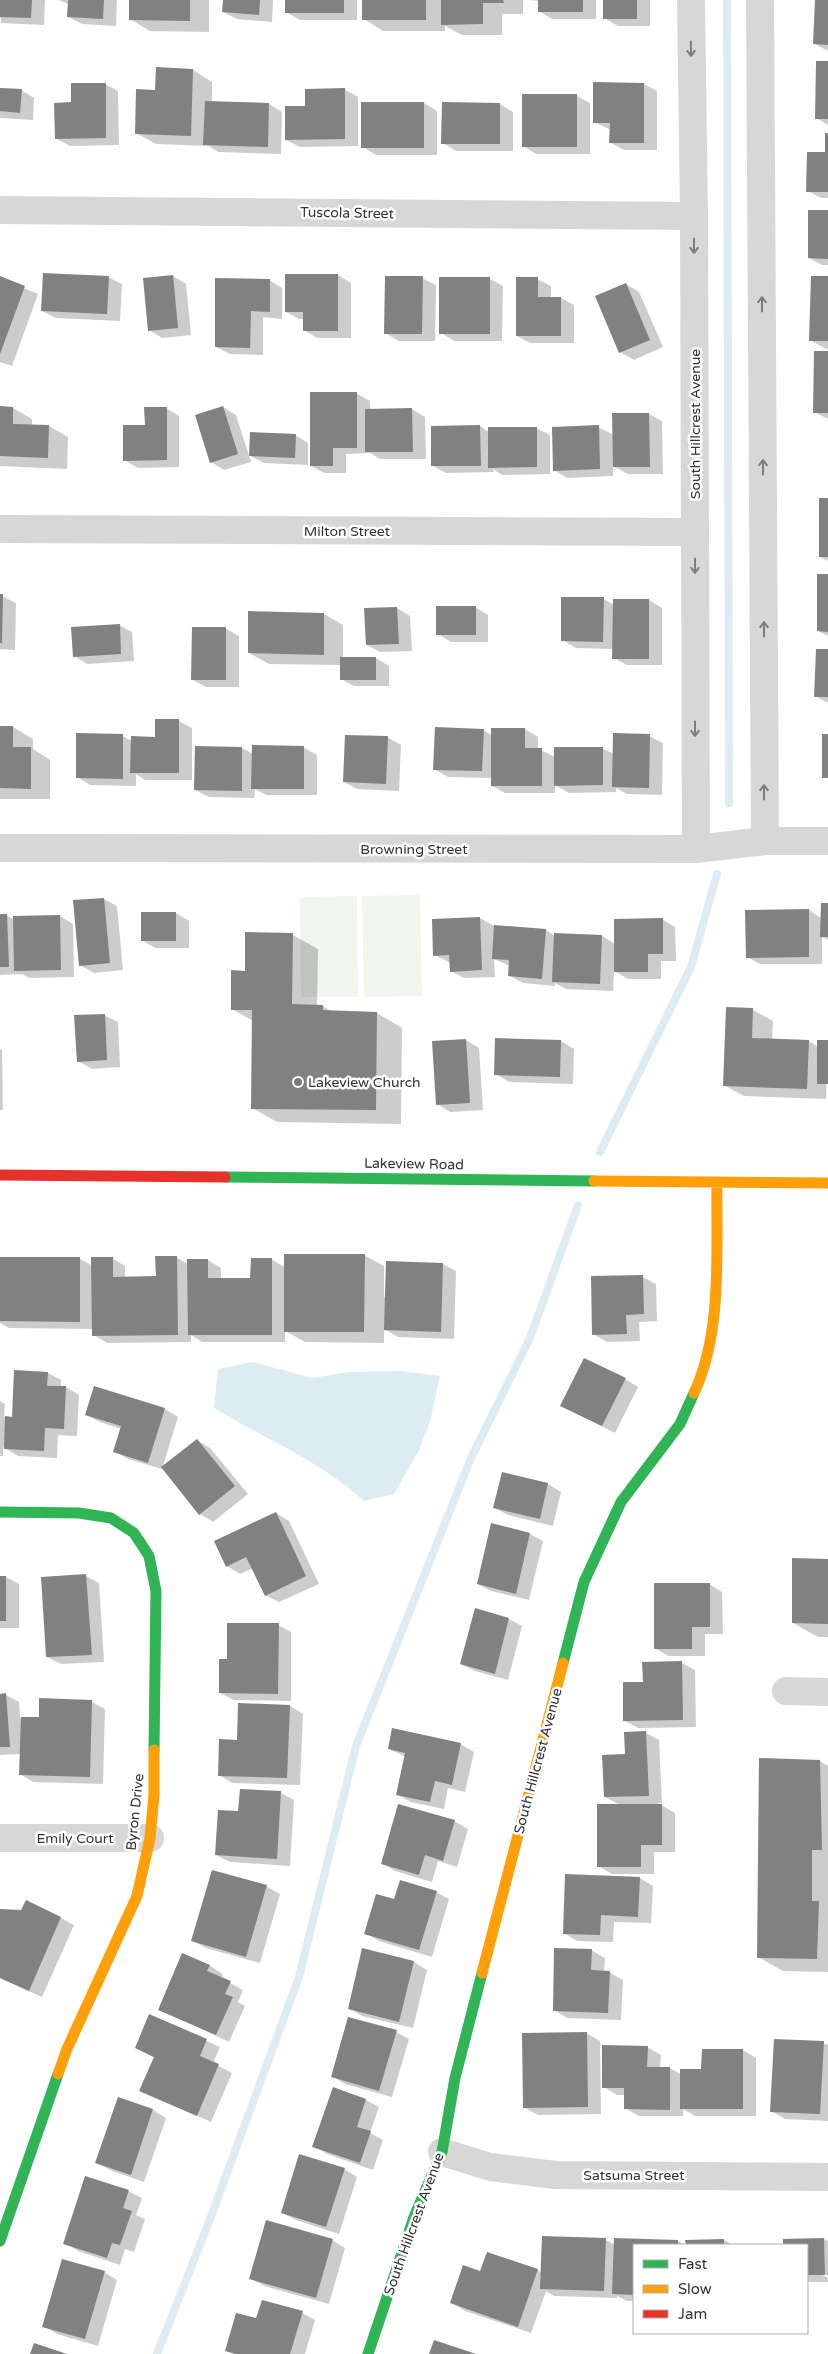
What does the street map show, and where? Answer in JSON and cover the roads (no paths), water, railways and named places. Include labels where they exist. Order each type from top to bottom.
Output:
[{"type":"street","name":"South Hillcrest Avenue","points":[[691,0],[694,216],[696,849]]},
{"type":"street","points":[[760,0],[765,841]]},
{"type":"street","name":"Tuscola Street","points":[[0,210],[694,216]]},
{"type":"street","name":"Milton Street","points":[[0,529],[695,532]]},
{"type":"street","name":"Browning Street","points":[[0,848],[696,849],[765,841],[828,841]]},
{"type":"street","name":"Lakeview Road","points":[[0,1175],[828,1183]]},
{"type":"street","name":"South Hillcrest Avenue","points":[[368,2354],[414,2217],[442,2152],[455,2078],[584,1582],[621,1502],[680,1424],[703,1374],[716,1298],[716,1182]]},
{"type":"street","name":"Byron Drive","points":[[0,1512],[79,1512],[111,1518],[134,1533],[149,1556],[156,1591],[154,1795],[150,1838],[137,1896],[67,2049],[0,2241]]},
{"type":"street","points":[[786,1691],[828,1692]]},
{"type":"street","name":"Emily Court","points":[[0,1838],[150,1838]]},
{"type":"street","name":"Satsuma Street","points":[[442,2152],[490,2167],[555,2175],[828,2177]]},
{"type":"waterway","points":[[727,0],[729,803]]},
{"type":"waterway","points":[[600,1152],[691,967],[717,874]]},
{"type":"waterway","points":[[157,2354],[209,2222],[299,1977],[356,1746],[471,1458],[530,1338],[578,1205]]},
{"type":"place","name":"Lakeview Church","points":[[298,1082]]}]
